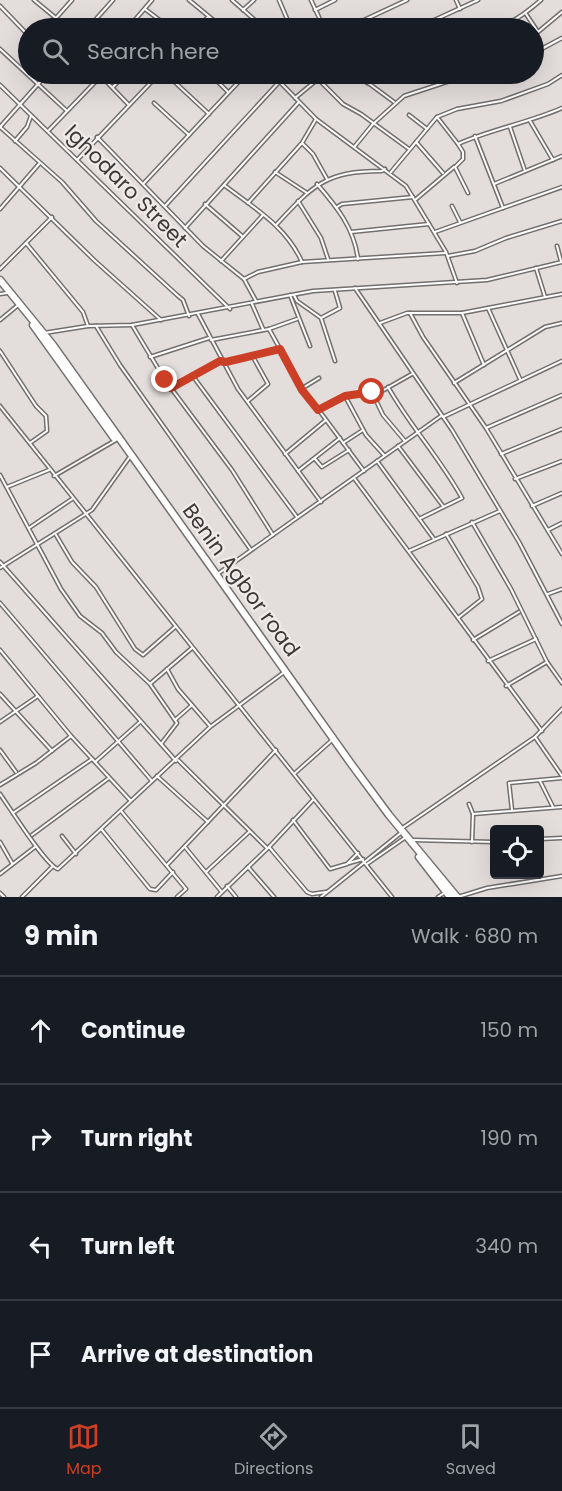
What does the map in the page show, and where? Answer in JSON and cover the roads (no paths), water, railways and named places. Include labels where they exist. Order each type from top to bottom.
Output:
[{"type":"highway","name":"Benin Agbor road","points":[[0,280],[44,333],[116,440],[331,741],[404,835],[458,897]]},
{"type":"highway","name":"Benin Agbor road","points":[[0,285],[3,293],[18,306],[90,402],[448,894]]},
{"type":"street","points":[[34,0],[54,18]]},
{"type":"street","points":[[56,18],[72,0]]},
{"type":"street","points":[[97,18],[113,0]]},
{"type":"street","points":[[137,18],[152,0]]},
{"type":"street","points":[[189,0],[210,18]]},
{"type":"street","points":[[232,0],[252,18]]},
{"type":"street","points":[[243,10],[254,0]]},
{"type":"street","points":[[279,0],[287,18]]},
{"type":"street","points":[[311,0],[319,18]]},
{"type":"street","points":[[315,10],[335,0]]},
{"type":"street","points":[[368,18],[406,0]]},
{"type":"street","points":[[456,0],[460,9]]},
{"type":"street","points":[[440,18],[478,0]]},
{"type":"street","points":[[519,18],[542,0]]},
{"type":"street","points":[[0,6],[18,25]]},
{"type":"street","points":[[145,9],[157,18]]},
{"type":"street","points":[[544,26],[562,12]]},
{"type":"street","points":[[526,14],[528,18]]},
{"type":"street","points":[[544,48],[562,38]]},
{"type":"street","points":[[0,50],[18,66]]},
{"type":"street","points":[[391,172],[437,117],[457,110],[501,101],[548,84],[562,75]]},
{"type":"street","points":[[37,84],[0,127],[62,182],[108,232],[177,295],[189,316]]},
{"type":"street","points":[[39,84],[67,111]]},
{"type":"street","points":[[48,131],[92,84]]},
{"type":"street","points":[[109,84],[129,104]]},
{"type":"street","points":[[112,87],[115,84]]},
{"type":"street","points":[[78,159],[149,84]]},
{"type":"street","points":[[177,84],[209,114]]},
{"type":"street","points":[[220,84],[228,92]]},
{"type":"street","points":[[144,184],[236,84]]},
{"type":"street","points":[[165,206],[277,84]]},
{"type":"street","points":[[283,84],[316,119],[391,172],[414,198],[447,254],[457,283]]},
{"type":"street","points":[[295,98],[311,84]]},
{"type":"street","points":[[322,84],[338,100],[409,150]]},
{"type":"street","points":[[367,84],[394,103]]},
{"type":"street","points":[[355,146],[394,103],[404,96],[441,84]]},
{"type":"street","name":"Ighodaro Street","points":[[0,85],[230,309]]},
{"type":"street","points":[[184,228],[299,102]]},
{"type":"street","points":[[154,103],[189,135]]},
{"type":"street","points":[[458,144],[475,136],[530,121],[562,108]]},
{"type":"street","points":[[408,115],[427,129]]},
{"type":"street","points":[[15,141],[27,127],[31,116]]},
{"type":"street","points":[[337,207],[342,204],[414,198],[463,159],[463,152],[437,117]]},
{"type":"street","points":[[248,203],[302,143],[316,119]]},
{"type":"street","points":[[530,121],[553,160]]},
{"type":"street","points":[[510,127],[525,171]]},
{"type":"street","points":[[475,136],[504,208]]},
{"type":"street","points":[[97,137],[184,228],[244,279],[256,302]]},
{"type":"street","points":[[416,142],[443,173]]},
{"type":"street","points":[[302,143],[313,154],[327,179]]},
{"type":"street","points":[[494,184],[562,156]]},
{"type":"street","points":[[0,209],[40,163]]},
{"type":"street","points":[[455,166],[468,193]]},
{"type":"street","points":[[0,168],[52,216],[94,260],[161,320]]},
{"type":"street","points":[[276,225],[317,184],[336,174],[385,169]]},
{"type":"street","points":[[275,172],[307,193]]},
{"type":"street","points":[[317,184],[337,207],[351,232],[358,259]]},
{"type":"street","points":[[224,185],[276,225],[295,247],[302,262]]},
{"type":"street","points":[[435,232],[562,187]]},
{"type":"street","points":[[298,201],[321,238],[328,260]]},
{"type":"street","points":[[205,204],[243,236]]},
{"type":"street","points":[[452,206],[460,222]]},
{"type":"street","points":[[221,261],[263,215]]},
{"type":"street","points":[[0,269],[52,216]]},
{"type":"street","points":[[244,279],[258,272],[302,262],[475,251],[506,238],[562,221]]},
{"type":"street","points":[[351,232],[429,224]]},
{"type":"street","points":[[26,243],[83,312],[88,326]]},
{"type":"street","points":[[44,333],[88,326],[132,325],[230,309],[294,294],[487,280],[562,262],[557,246]]},
{"type":"street","points":[[536,268],[545,297]]},
{"type":"street","points":[[355,288],[442,417],[548,594],[562,624]]},
{"type":"street","points":[[321,318],[340,308],[335,290]]},
{"type":"street","points":[[294,294],[297,301],[321,318],[335,361]]},
{"type":"street","points":[[380,323],[410,313],[462,313],[562,294]]},
{"type":"street","points":[[290,295],[297,319],[310,346]]},
{"type":"street","points":[[252,303],[263,329]]},
{"type":"street","points":[[0,320],[18,306]]},
{"type":"street","points":[[488,308],[520,380]]},
{"type":"street","points":[[410,313],[412,321],[486,428],[562,554]]},
{"type":"street","points":[[462,313],[484,366]]},
{"type":"street","points":[[198,314],[221,362],[321,502]]},
{"type":"street","points":[[150,357],[210,339],[269,329],[297,319]]},
{"type":"street","points":[[454,383],[545,327],[562,323]]},
{"type":"street","points":[[132,325],[150,357],[232,470],[273,535]]},
{"type":"street","points":[[96,326],[120,366],[252,550]]},
{"type":"street","points":[[269,329],[301,389],[364,471]]},
{"type":"street","points":[[171,388],[192,375],[221,362],[280,349]]},
{"type":"street","points":[[0,351],[36,406],[46,416],[47,431],[30,443]]},
{"type":"street","points":[[248,401],[268,384],[252,356]]},
{"type":"street","points":[[216,575],[442,417],[562,361]]},
{"type":"street","points":[[318,410],[345,396],[388,387],[412,374]]},
{"type":"street","points":[[192,375],[298,518]]},
{"type":"street","points":[[301,389],[319,378]]},
{"type":"street","points":[[388,387],[405,418],[418,432],[461,497],[421,518]]},
{"type":"street","points":[[372,392],[383,415],[405,441]]},
{"type":"street","points":[[486,428],[562,395]]},
{"type":"street","points":[[345,396],[363,430],[384,456]]},
{"type":"street","points":[[0,406],[174,627],[239,704],[392,897]]},
{"type":"street","points":[[285,454],[326,420]]},
{"type":"street","points":[[500,454],[562,429]]},
{"type":"street","points":[[343,443],[363,430]]},
{"type":"street","points":[[298,471],[340,438]]},
{"type":"street","points":[[54,476],[116,440]]},
{"type":"street","points":[[398,446],[443,506]]},
{"type":"street","points":[[315,458],[322,467],[349,450]]},
{"type":"street","points":[[2,567],[56,535],[99,502],[129,458]]},
{"type":"street","points":[[377,461],[435,539]]},
{"type":"street","points":[[515,479],[562,461]]},
{"type":"street","points":[[7,487],[49,470]]},
{"type":"street","points":[[0,475],[61,589],[80,616],[102,633],[116,652],[150,684],[178,725],[161,744]]},
{"type":"street","points":[[354,478],[506,686],[542,731]]},
{"type":"street","points":[[532,506],[562,493]]},
{"type":"street","points":[[28,528],[72,499]]},
{"type":"street","points":[[409,551],[472,522],[500,512]]},
{"type":"street","points":[[472,522],[511,589],[547,662],[562,683]]},
{"type":"street","points":[[548,530],[562,524]]},
{"type":"street","points":[[446,534],[478,587],[482,599],[458,619]]},
{"type":"street","points":[[56,535],[72,562],[96,588],[135,650],[143,654],[174,627]]},
{"type":"street","points":[[0,562],[2,567],[161,744],[268,848],[307,892],[312,894],[329,891]]},
{"type":"street","points":[[548,594],[562,589]]},
{"type":"street","points":[[0,603],[152,780]]},
{"type":"street","points":[[473,640],[520,611]]},
{"type":"street","points":[[488,661],[536,639]]},
{"type":"street","points":[[150,684],[192,648]]},
{"type":"street","points":[[0,650],[71,736],[130,800]]},
{"type":"street","points":[[506,686],[547,662]]},
{"type":"street","points":[[167,669],[210,727]]},
{"type":"street","points":[[0,794],[31,836],[35,847],[52,867],[58,868],[102,830],[130,800],[210,727],[283,673]]},
{"type":"street","points":[[0,694],[52,752]]},
{"type":"street","points":[[0,723],[38,696]]},
{"type":"street","points":[[175,720],[192,705]]},
{"type":"street","points":[[321,897],[535,737],[562,710]]},
{"type":"street","points":[[95,762],[141,722]]},
{"type":"street","points":[[0,784],[52,752],[71,736]]},
{"type":"street","points":[[512,810],[507,784],[562,777],[535,737]]},
{"type":"street","points":[[294,774],[331,741]]},
{"type":"street","points":[[0,750],[17,772]]},
{"type":"street","points":[[167,864],[276,750]]},
{"type":"street","points":[[13,813],[92,759]]},
{"type":"street","points":[[157,776],[208,822]]},
{"type":"street","points":[[31,836],[109,778]]},
{"type":"street","points":[[540,781],[553,807]]},
{"type":"street","points":[[217,897],[313,800]]},
{"type":"street","points":[[469,804],[473,814],[472,842]]},
{"type":"street","points":[[473,814],[562,807]]},
{"type":"street","points":[[121,810],[186,889],[177,897]]},
{"type":"street","points":[[293,819],[330,869],[365,862],[404,835],[490,842]]},
{"type":"street","points":[[102,830],[150,889],[156,890],[173,872]]},
{"type":"street","points":[[206,872],[249,832]]},
{"type":"street","points":[[62,836],[76,854]]},
{"type":"street","points":[[544,839],[562,838]]},
{"type":"street","points":[[0,842],[13,864]]},
{"type":"street","points":[[0,874],[35,847]]},
{"type":"street","points":[[185,847],[222,892]]},
{"type":"street","points":[[348,864],[358,853]]},
{"type":"street","points":[[22,897],[52,867]]},
{"type":"street","points":[[248,867],[274,897]]},
{"type":"street","points":[[458,897],[487,888],[562,876]]},
{"type":"street","points":[[227,886],[236,897]]},
{"type":"street","points":[[0,893],[4,897]]},
{"type":"street","points":[[438,897],[448,894]]}]
